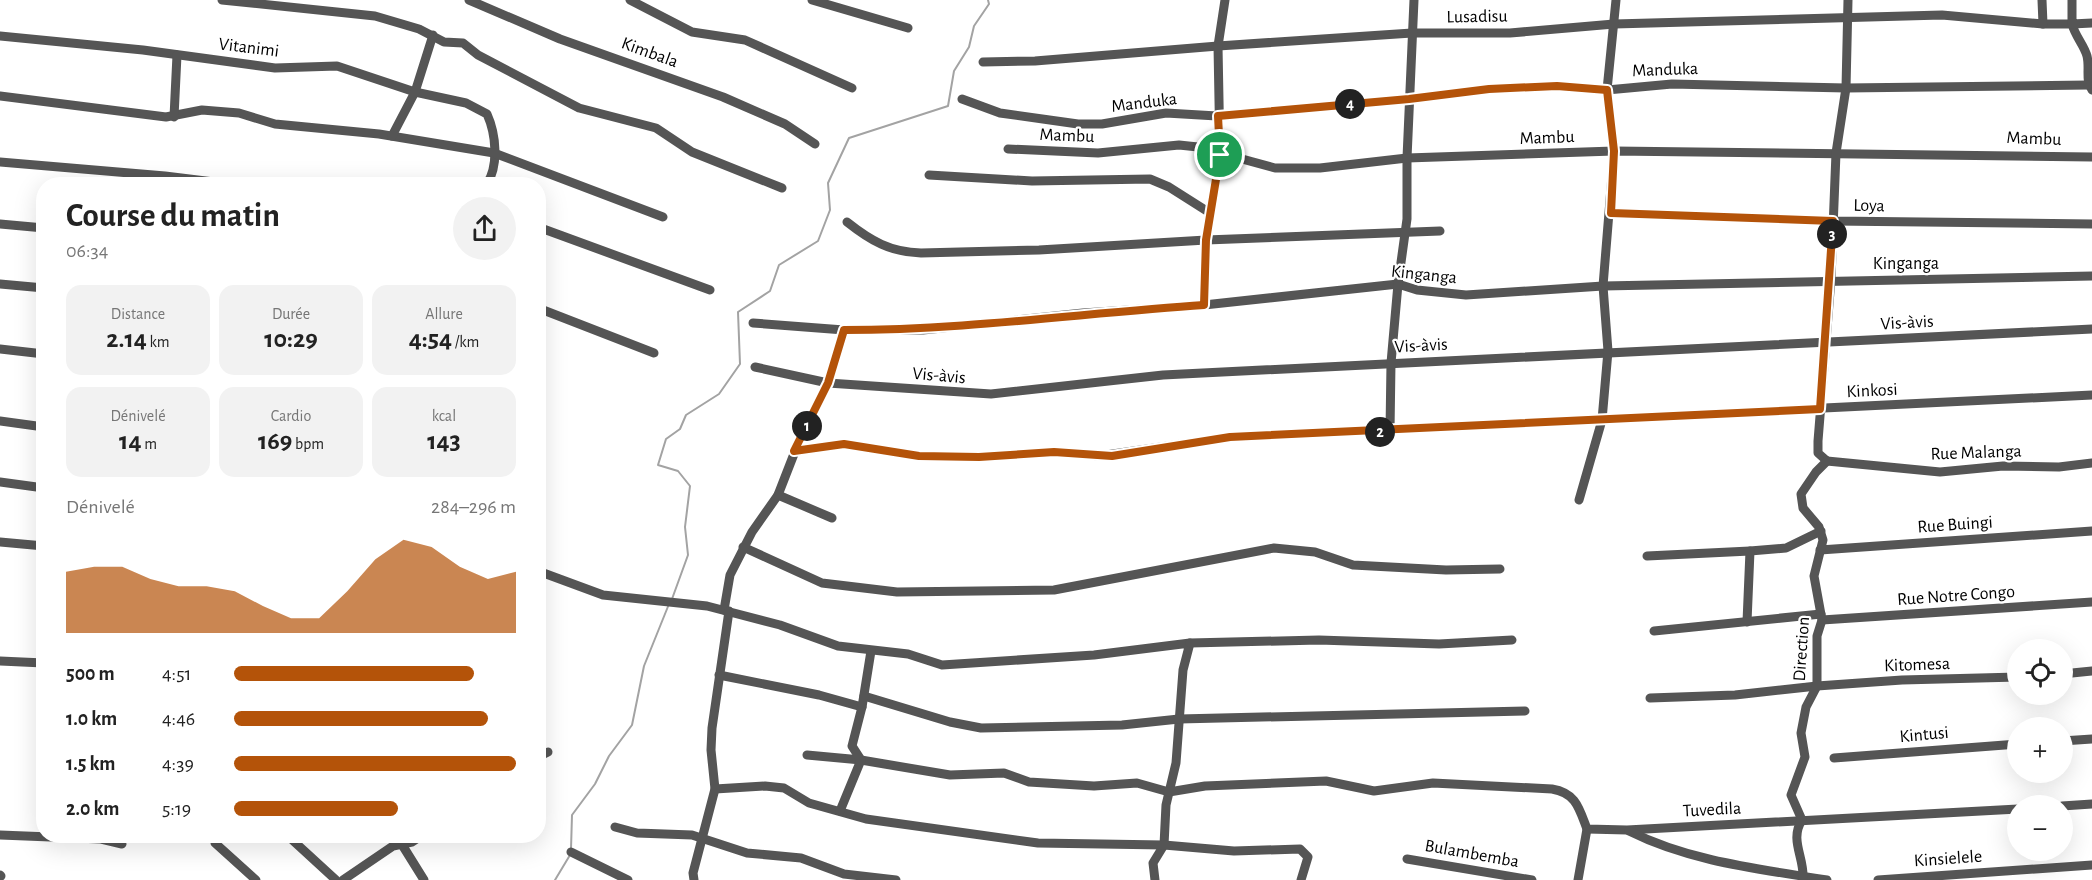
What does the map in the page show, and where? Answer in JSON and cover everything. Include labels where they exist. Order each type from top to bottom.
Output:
[{"type":"street","points":[[222,0],[375,16],[434,35],[444,42],[463,43],[478,55],[579,108],[656,129],[692,152],[782,188]]},
{"type":"street","name":"Kimbala","points":[[469,0],[560,39],[723,97],[785,124],[815,144]]},
{"type":"street","points":[[630,0],[692,32],[745,40],[852,87]]},
{"type":"street","points":[[812,0],[908,28]]},
{"type":"street","points":[[1204,305],[1206,240],[1220,155],[1218,45],[1225,0]]},
{"type":"street","points":[[1390,431],[1391,363],[1398,284],[1406,231],[1414,0]]},
{"type":"street","points":[[1579,500],[1602,420],[1608,351],[1603,286],[1611,213],[1614,151],[1607,90],[1616,0]]},
{"type":"street","points":[[1647,556],[1750,552],[1786,548],[1821,531],[1803,508],[1801,494],[1816,472],[1827,461],[1818,453],[1820,409],[1831,279],[1836,153],[1846,87],[1848,0]]},
{"type":"street","points":[[2042,0],[2043,24]]},
{"type":"street","points":[[2072,0],[2072,24],[2086,52],[2090,87]]},
{"type":"street","name":"Lusadisu","points":[[983,62],[1035,61],[1218,45],[1412,33],[1510,33],[1614,24],[1942,15],[2043,24],[2072,24]]},
{"type":"street","points":[[2072,24],[2092,23]]},
{"type":"street","points":[[392,136],[415,92],[434,35]]},
{"type":"street","name":"Vitanimi","points":[[0,36],[275,68],[337,66],[415,92],[466,103],[487,114],[492,125],[494,153]]},
{"type":"street","points":[[174,117],[177,55]]},
{"type":"street","name":"Manduka","points":[[962,99],[1000,113],[1078,124],[1102,124],[1166,113],[1218,116],[1409,99],[1448,93],[1534,87],[1607,90],[1672,84],[2090,87]]},
{"type":"street","points":[[0,96],[174,117],[184,112],[202,110],[239,113],[275,124],[392,136],[494,153],[663,217]]},
{"type":"street","name":"Mambu","points":[[1008,150],[1098,153],[1179,145],[1198,147],[1220,155],[1275,168],[1320,168],[1407,158],[1614,151],[2092,157]]},
{"type":"street","points":[[491,177],[494,153]]},
{"type":"street","points":[[0,162],[173,177]]},
{"type":"street","points":[[929,175],[1032,181],[1150,179],[1169,187],[1210,213]]},
{"type":"street","name":"Loya","points":[[1611,213],[1833,221],[2092,224]]},
{"type":"street","points":[[847,222],[876,244],[908,252],[1039,250],[1206,240],[1440,231]]},
{"type":"street","points":[[0,224],[36,227]]},
{"type":"street","points":[[546,230],[710,290]]},
{"type":"street","name":"Kinganga","points":[[753,323],[844,330],[923,330],[1002,324],[1083,313],[1204,305],[1398,284],[1418,290],[1466,295],[1603,286],[1831,279],[1894,281],[2092,276]]},
{"type":"street","points":[[0,284],[36,287]]},
{"type":"street","points":[[546,311],[654,353]]},
{"type":"street","name":"Vis-àvis","points":[[755,367],[828,383],[991,394],[1163,375],[1608,351],[2092,329]]},
{"type":"street","points":[[694,880],[693,873],[716,789],[711,750],[730,575],[743,547],[778,495],[794,451],[828,383],[844,330]]},
{"type":"street","points":[[0,349],[36,353]]},
{"type":"street","name":"Kinkosi","points":[[794,451],[844,444],[919,456],[979,457],[1054,452],[1099,456],[1230,437],[2092,395]]},
{"type":"street","points":[[0,422],[36,425]]},
{"type":"street","name":"Rue Malanga","points":[[1827,461],[1940,472],[2003,466],[2059,467],[2092,464]]},
{"type":"street","points":[[0,482],[36,487]]},
{"type":"street","points":[[778,495],[832,518]]},
{"type":"street","name":"Direction","points":[[1803,878],[1802,861],[1796,842],[1796,830],[1802,820],[1791,795],[1805,757],[1801,733],[1806,706],[1817,686],[1817,636],[1822,617],[1814,576],[1823,540],[1821,531]]},
{"type":"street","name":"Rue Buingi","points":[[1820,549],[2092,531]]},
{"type":"street","points":[[0,542],[36,545]]},
{"type":"street","points":[[743,547],[822,583],[897,592],[1054,590],[1274,548],[1316,552],[1353,565],[1446,570],[1500,569]]},
{"type":"street","points":[[1747,622],[1750,552]]},
{"type":"street","points":[[546,574],[603,595],[707,606],[838,646],[909,654],[947,666],[1094,655],[1190,643],[1319,640],[1440,644],[1512,640]]},
{"type":"street","name":"Rue Notre Congo","points":[[1654,631],[1822,617],[2092,602]]},
{"type":"street","points":[[1155,880],[1153,863],[1164,845],[1164,821],[1176,763],[1183,670],[1190,643]]},
{"type":"street","points":[[861,760],[852,746],[862,707],[871,651]]},
{"type":"street","points":[[0,661],[36,663]]},
{"type":"street","points":[[2073,673],[2092,671]]},
{"type":"street","points":[[719,675],[819,695],[862,707]]},
{"type":"street","name":"Kitomesa","points":[[1650,698],[1735,695],[1817,686],[2007,677]]},
{"type":"street","points":[[864,696],[950,722],[981,728],[1122,725],[1179,719],[1525,711]]},
{"type":"street","points":[[2073,740],[2092,739]]},
{"type":"street","name":"Kintusi","points":[[1834,758],[2007,745]]},
{"type":"street","points":[[807,755],[861,760],[950,775],[1004,773],[1029,782],[1094,786],[1137,783],[1169,792],[1205,786],[1326,781],[1374,791],[1433,783],[1563,790],[1575,799],[1587,829],[1578,880]]},
{"type":"street","points":[[840,811],[861,760]]},
{"type":"street","points":[[716,789],[765,786],[784,788],[809,803],[866,819],[1038,843],[1164,845],[1234,851],[1300,849],[1308,857],[1301,880]]},
{"type":"street","points":[[2073,805],[2092,804]]},
{"type":"street","name":"Tuvedila","points":[[1587,829],[1628,830],[2007,810]]},
{"type":"street","points":[[615,827],[637,833],[680,833],[702,837],[747,853],[801,858],[844,874],[896,880]]},
{"type":"street","points":[[1628,830],[1656,844],[1737,866],[1827,880]]},
{"type":"street","points":[[0,835],[36,836]]},
{"type":"street","points":[[119,843],[123,844]]},
{"type":"street","points":[[215,843],[256,880]]},
{"type":"street","points":[[296,843],[336,880]]},
{"type":"street","points":[[343,880],[361,865],[401,843],[424,880]]},
{"type":"street","points":[[571,852],[628,880]]},
{"type":"street","name":"Bulambemba","points":[[1407,859],[1532,880]]},
{"type":"street","name":"Kinsielele","points":[[1878,880],[2092,865]]},
{"type":"waterway","points":[[672,599],[688,555],[685,527],[690,486],[678,471],[658,465],[666,439],[680,429],[686,415],[719,394],[740,364],[738,312],[770,291],[779,265],[818,241],[830,210],[828,183],[849,138],[948,106],[954,71],[969,47],[974,26],[989,4],[988,0]]},
{"type":"waterway","points":[[571,849],[572,815],[595,784],[609,756],[632,725],[644,666],[669,604]]},
{"type":"waterway","points":[[555,880],[570,855]]},
{"type":"route","points":[[1557,86],[1607,90],[1614,151],[1611,213],[1833,221],[1831,279],[1820,409],[1230,437],[1112,456],[1042,452],[979,457],[919,456],[844,444],[794,451],[828,383],[844,330],[923,330],[1002,324],[1083,313],[1204,305],[1206,240],[1220,155],[1218,116],[1409,99],[1489,89],[1557,86]]}]
